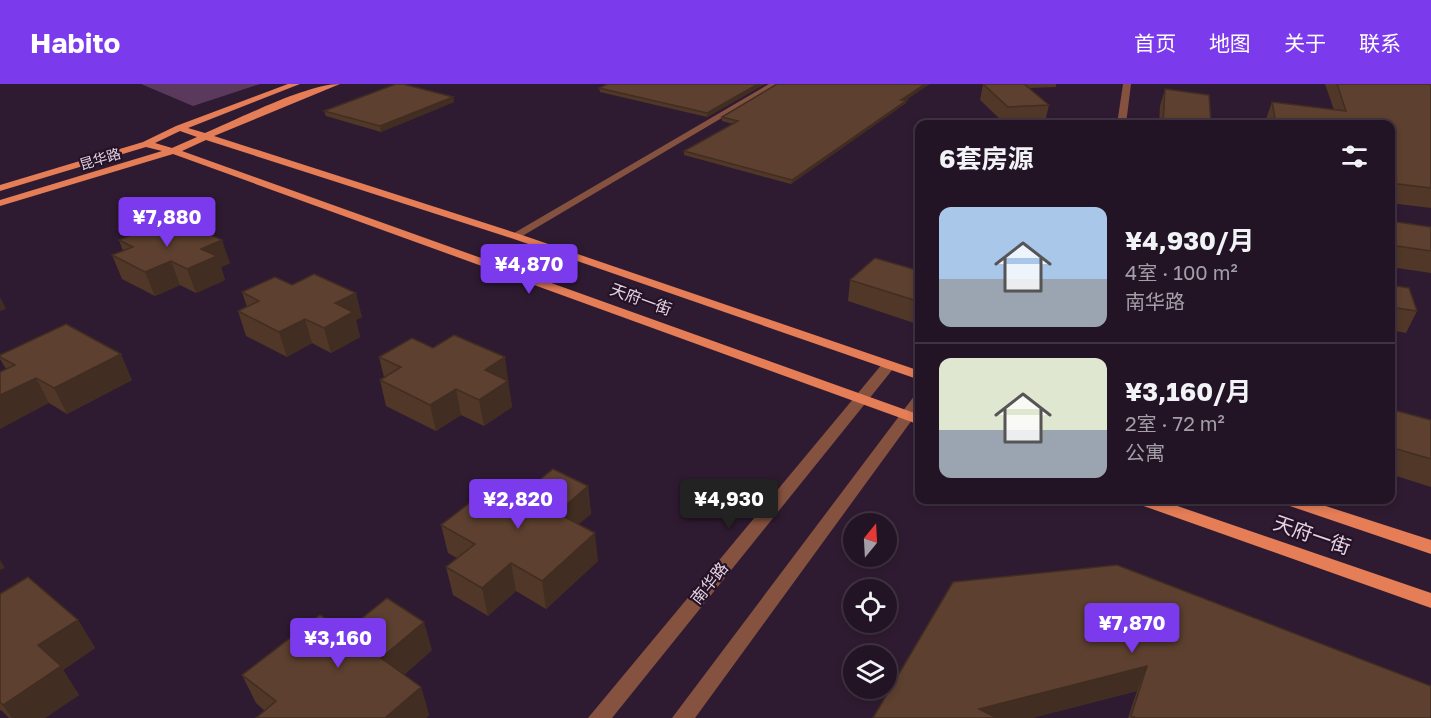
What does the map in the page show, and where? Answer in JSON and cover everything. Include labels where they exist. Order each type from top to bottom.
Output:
[{"type":"main road","name":"昆华路","points":[[0,188],[146,144],[180,128],[296,84]]},
{"type":"main road","name":"昆华路","points":[[0,203],[173,151],[270,108],[336,84]]},
{"type":"main road","name":"天府一街","points":[[180,128],[515,236],[915,374]]},
{"type":"main road","name":"天府一街","points":[[146,144],[173,151],[913,418]]},
{"type":"main road","name":"天府一街","points":[[1155,504],[1431,601]]},
{"type":"main road","name":"天府一街","points":[[1302,504],[1431,547]]},
{"type":"street","points":[[515,236],[775,84]]},
{"type":"street","points":[[1122,120],[1127,84]]},
{"type":"street","name":"南华路","points":[[599,718],[888,366]]},
{"type":"street","points":[[683,718],[913,418]]},
{"type":"shaded area","points":[[141,84],[260,84],[193,106]]},
{"type":"building","points":[[396,84],[453,97],[380,126],[324,111]]},
{"type":"building","points":[[608,84],[758,84],[707,113],[599,88]]},
{"type":"building","points":[[777,84],[925,84],[901,100],[907,100],[792,180],[684,151],[738,121],[722,117]]},
{"type":"building","points":[[983,84],[1024,84],[1049,105],[1008,107]]},
{"type":"building","points":[[1337,84],[1431,84],[1431,188],[1395,184],[1395,120],[1275,120],[1272,102],[1346,111]]},
{"type":"building","points":[[1165,89],[1209,95],[1211,120],[1163,120]]},
{"type":"building","points":[[1395,222],[1431,227],[1431,251],[1395,246]]},
{"type":"building","points":[[188,225],[222,240],[201,249],[217,256],[187,269],[171,261],[145,272],[112,255],[133,247],[119,240],[151,227],[166,234]]},
{"type":"building","points":[[875,258],[915,270],[915,300],[850,280]]},
{"type":"building","points":[[314,274],[356,293],[335,303],[353,312],[324,328],[305,319],[279,332],[238,311],[259,301],[242,292],[275,277],[292,285]]},
{"type":"building","points":[[1395,286],[1409,288],[1417,311],[1395,308]]},
{"type":"building","points":[[66,324],[121,354],[54,388],[36,378],[0,395],[0,372],[15,365],[0,355]]},
{"type":"building","points":[[454,335],[505,357],[485,370],[508,381],[479,400],[456,389],[430,405],[380,380],[401,367],[379,357],[412,338],[433,348]]},
{"type":"building","points":[[1395,410],[1431,420],[1431,459],[1395,448]]},
{"type":"building","points":[[553,469],[588,486],[557,513],[595,533],[542,581],[511,563],[482,588],[446,567],[475,544],[441,525],[498,481],[522,494]]},
{"type":"building","points":[[1117,565],[1431,686],[1431,718],[1136,718],[1131,716],[1147,666],[979,709],[997,718],[873,718],[884,699],[897,699],[897,677],[953,582]]},
{"type":"building","points":[[28,577],[78,620],[38,645],[61,666],[3,705],[0,702],[0,594]]},
{"type":"building","points":[[387,598],[424,622],[381,658],[421,687],[385,718],[256,718],[276,701],[242,675],[320,615],[345,632]]}]
